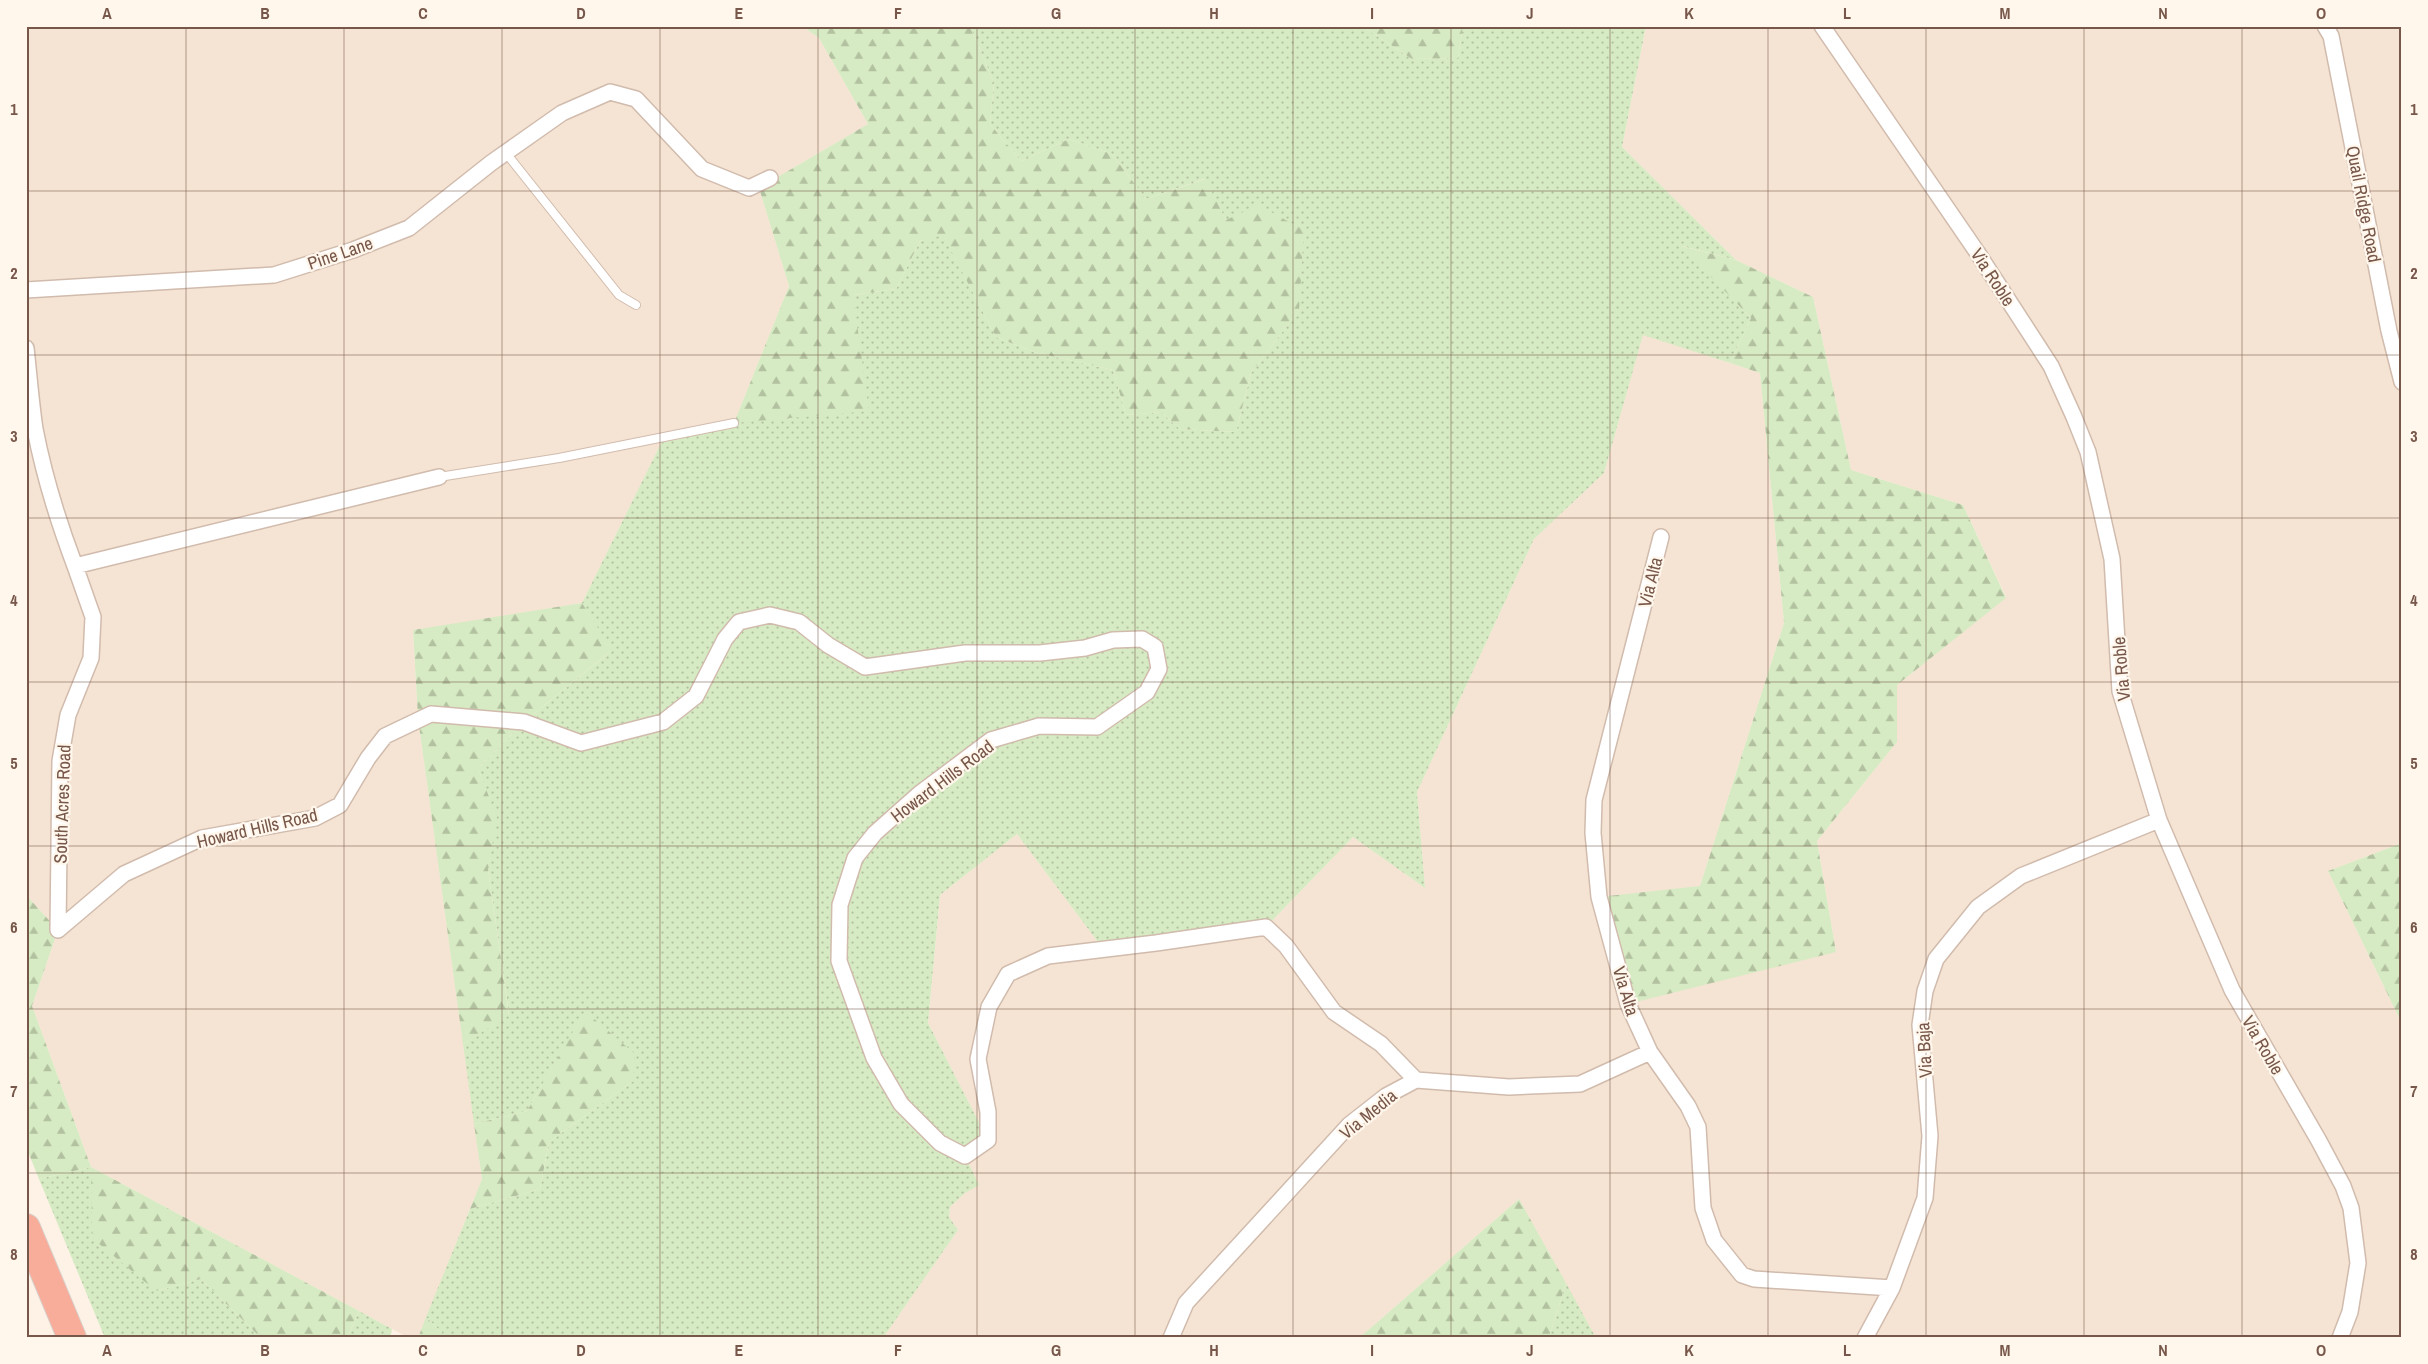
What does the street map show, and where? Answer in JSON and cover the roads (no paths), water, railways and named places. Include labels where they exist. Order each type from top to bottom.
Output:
[{"type":"highway","points":[[26,1228],[72,1338]]},
{"type":"street","name":"Via Roble","points":[[1822,26],[1977,252],[2051,366],[2088,452],[2112,559],[2120,691],[2159,820],[2232,990],[2319,1141],[2343,1186],[2351,1208],[2358,1263],[2350,1312],[2340,1338]]},
{"type":"street","name":"Quail Ridge Road","points":[[2325,26],[2331,36],[2389,331],[2402,382]]},
{"type":"street","name":"Pine Lane","points":[[26,290],[274,275],[353,250],[409,228],[506,153],[562,113],[610,92],[636,99],[702,169],[749,188],[770,178]]},
{"type":"street","points":[[26,348],[35,429],[60,526],[75,566],[439,477]]},
{"type":"street","name":"Via Alta","points":[[1661,537],[1594,800],[1593,833],[1599,897],[1628,1004],[1650,1052],[1688,1106],[1698,1127],[1703,1208],[1714,1240],[1742,1275],[1754,1279],[1798,1284],[1892,1288]]},
{"type":"street","name":"South Acres Road","points":[[58,930],[60,761],[68,715],[91,658],[93,618],[75,566]]},
{"type":"street","name":"Howard Hills Road","points":[[58,930],[124,874],[202,838],[315,818],[340,805],[368,758],[385,736],[431,714],[524,722],[582,743],[663,722],[696,696],[725,638],[739,622],[770,615],[799,622],[828,646],[865,667],[964,653],[1040,652],[1086,648],[1113,640],[1142,639],[1155,647],[1159,669],[1147,692],[1098,727],[1039,726],[991,740],[875,832],[855,858],[840,905],[839,961],[874,1058],[901,1104],[940,1143],[964,1156],[988,1140],[988,1112],[978,1059],[989,1007],[1008,974],[1048,956],[1266,928],[1286,946],[1334,1012],[1381,1044],[1416,1080]]},
{"type":"street","name":"Via Baja","points":[[1865,1338],[1892,1288],[1925,1198],[1930,1136],[1920,1024],[1925,991],[1936,959],[1978,907],[2022,876],[2159,820]]},
{"type":"street","name":"Via Media","points":[[1170,1338],[1186,1303],[1349,1125],[1386,1096],[1416,1080],[1509,1087],[1580,1084],[1650,1052]]},
{"type":"lane","points":[[506,153],[620,295],[636,305]]},
{"type":"lane","points":[[439,477],[559,458],[734,423]]}]
